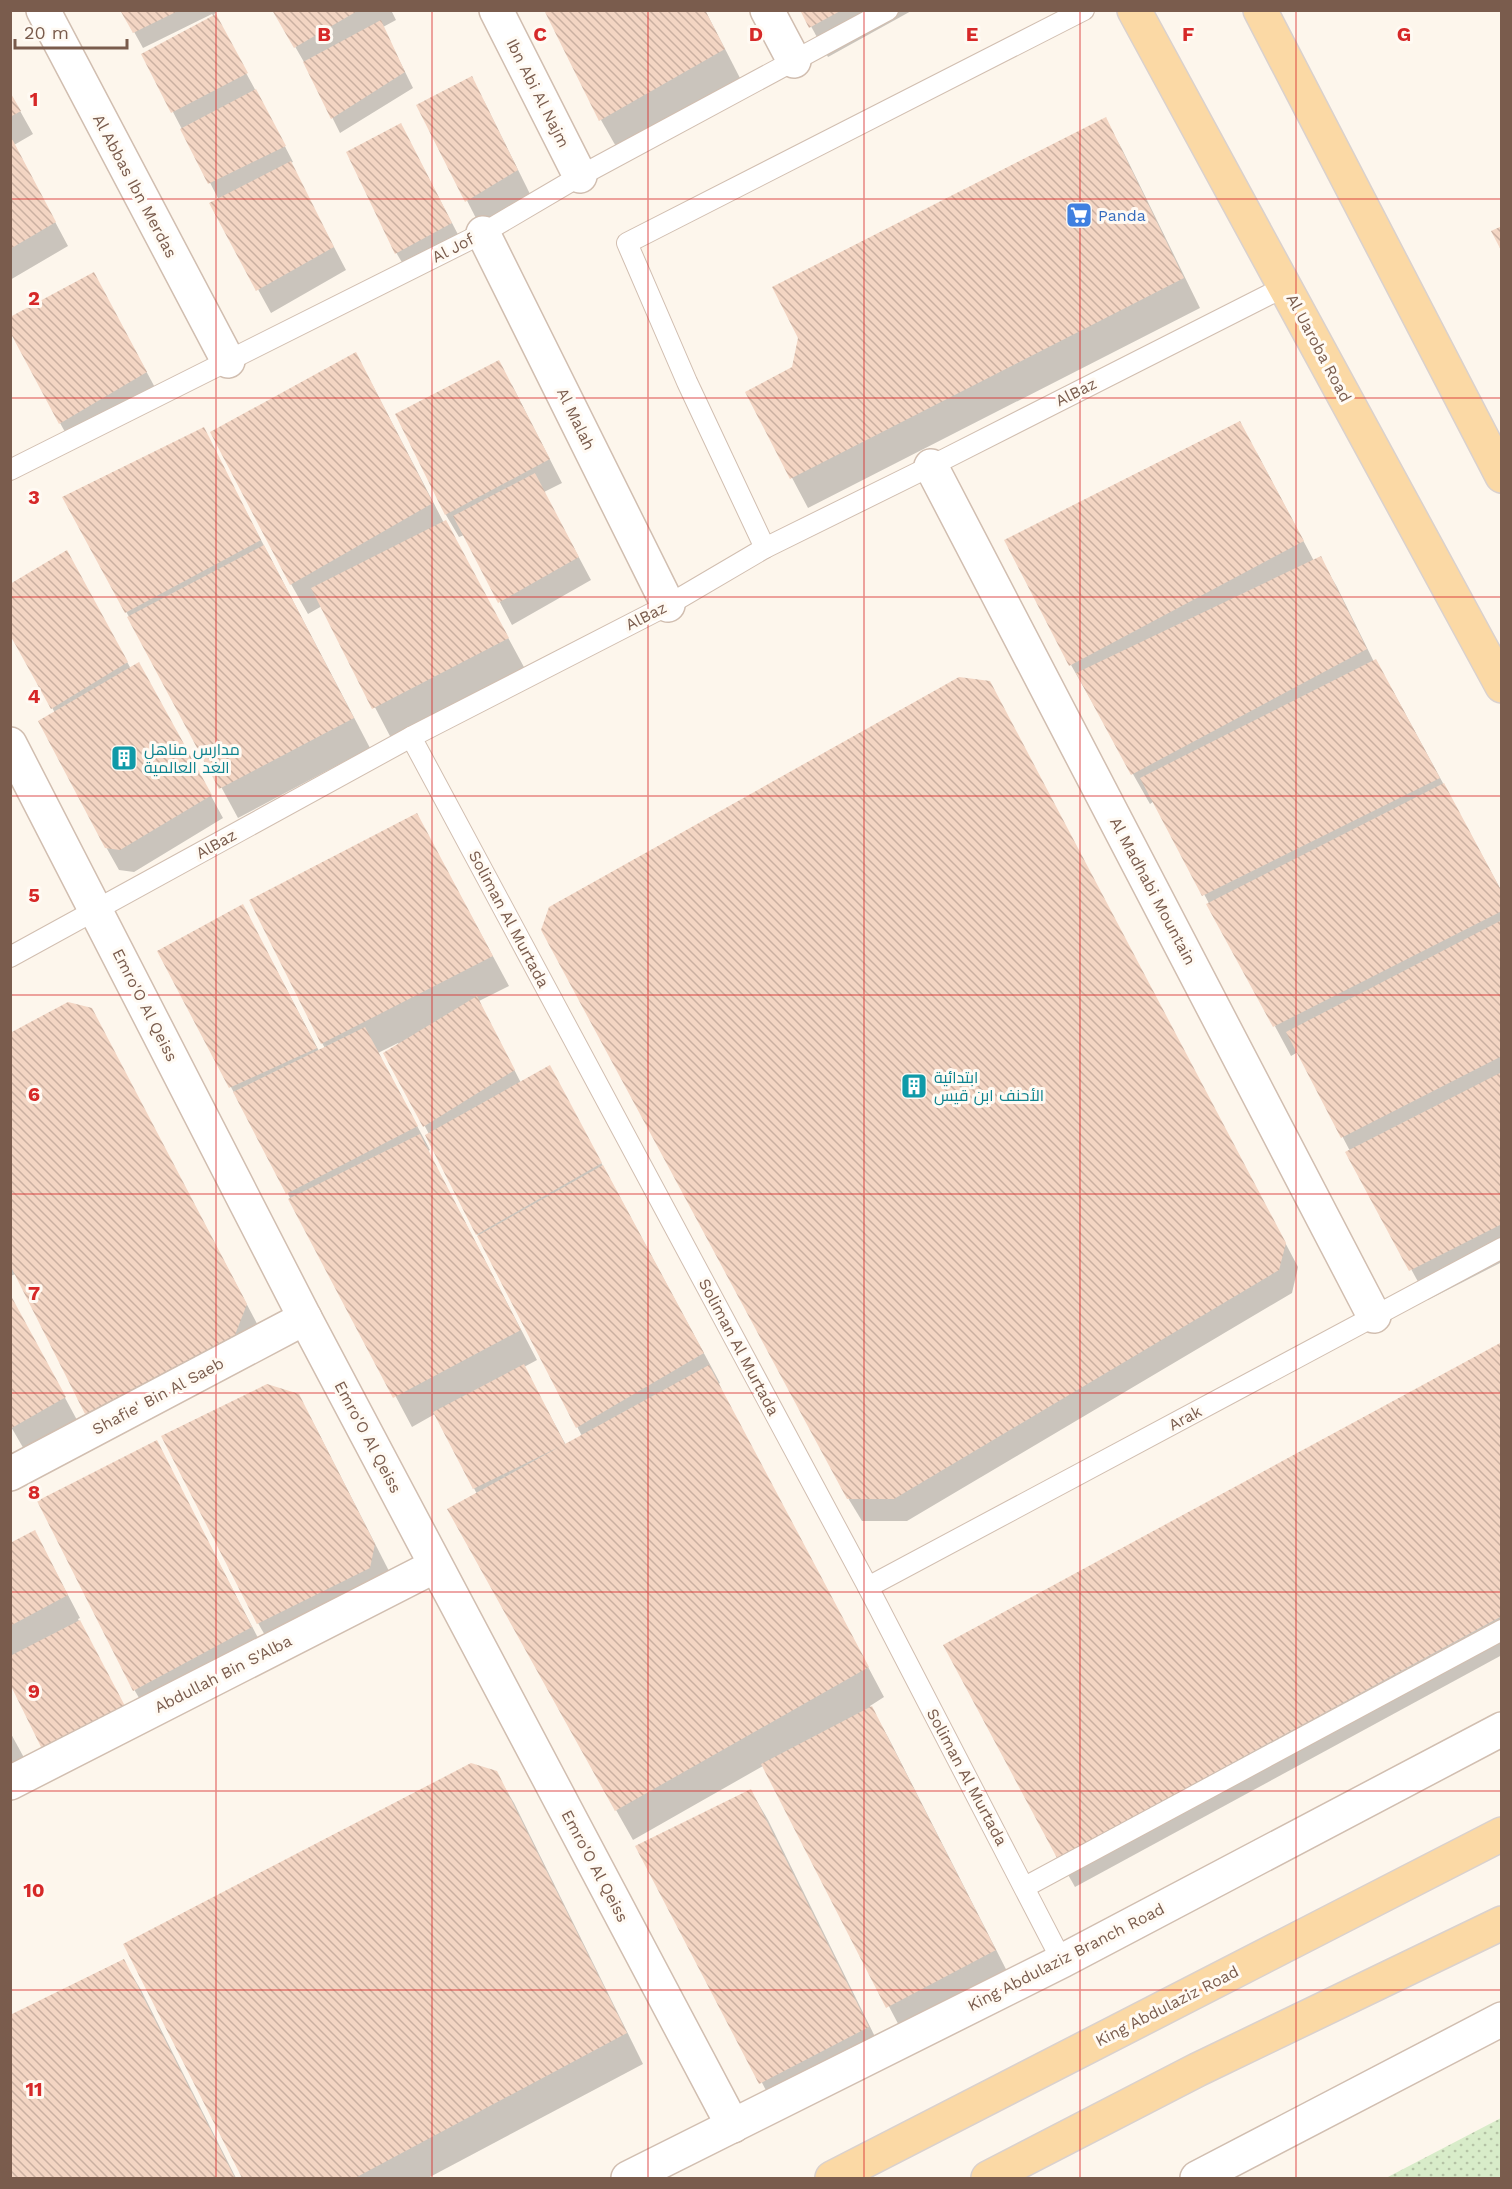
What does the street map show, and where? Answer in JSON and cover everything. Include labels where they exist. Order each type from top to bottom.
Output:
[{"type":"main road","name":"Al Uaroba Road","points":[[1134,10],[1502,686]]},
{"type":"main road","points":[[1260,10],[1502,476]]},
{"type":"main road","name":"King Abdulaziz Road","points":[[832,2178],[1502,1834]]},
{"type":"main road","points":[[988,2178],[1197,2070],[1502,1923]]},
{"type":"street","name":"Al Abbas Ibn Merdas","points":[[43,10],[228,361]]},
{"type":"street","name":"Ibn Abi Al Najm","points":[[496,10],[580,176]]},
{"type":"street","points":[[767,10],[794,61]]},
{"type":"street","name":"Al Malah","points":[[483,232],[668,605]]},
{"type":"street","name":"Al Madhabi Mountain","points":[[931,466],[1374,1316]]},
{"type":"street","name":"Emro'O Al Qeiss","points":[[10,744],[435,1566],[733,2126]]},
{"type":"street","name":"Shafie' Bin Al Saeb","points":[[10,1474],[306,1318]]},
{"type":"street","name":"Abdullah Bin S'Alba","points":[[10,1783],[435,1566]]},
{"type":"street","name":"King Abdulaziz Branch Road","points":[[628,2178],[1062,1961],[1502,1729]]},
{"type":"street","points":[[1420,1773],[1502,1750]]},
{"type":"street","points":[[1197,2178],[1502,2019]]},
{"type":"lane","name":"Al Jof","points":[[10,470],[483,232],[580,176],[888,10]]},
{"type":"lane","points":[[765,548],[687,382],[627,243],[1084,10]]},
{"type":"lane","name":"AlBaz","points":[[10,957],[411,736],[668,605],[765,548],[1286,286]]},
{"type":"lane","name":"Soliman Al Murtada","points":[[411,736],[868,1587],[1062,1961]]},
{"type":"lane","name":"Arak","points":[[868,1587],[1502,1248]]},
{"type":"lane","points":[[1025,1887],[1502,1630]]},
{"type":"green space","points":[[1501,2118],[1501,2178],[1386,2178]]},
{"type":"building","points":[[120,10],[180,10],[133,33]]},
{"type":"building","points":[[272,10],[359,10],[294,48]]},
{"type":"building","points":[[544,10],[705,10],[725,49],[599,121]]},
{"type":"building","points":[[800,10],[842,10],[809,28]]},
{"type":"building","points":[[216,14],[248,73],[171,113],[141,54]]},
{"type":"building","points":[[381,20],[405,72],[331,119],[303,62]]},
{"type":"building","points":[[472,76],[518,170],[465,202],[416,105]]},
{"type":"building","points":[[256,89],[286,146],[208,184],[180,129]]},
{"type":"building","points":[[10,92],[21,111],[10,117]]},
{"type":"building","points":[[1106,117],[1184,278],[790,479],[745,392],[792,367],[798,338],[772,287]]},
{"type":"building","points":[[401,123],[452,223],[395,254],[346,152]]},
{"type":"building","points":[[10,135],[56,222],[10,249]]},
{"type":"building","points":[[291,161],[334,247],[256,291],[209,203]]},
{"type":"building","points":[[1502,226],[1502,252],[1491,231]]},
{"type":"building","points":[[94,272],[147,372],[59,424],[10,332],[10,317]]},
{"type":"building","points":[[356,352],[433,503],[290,585],[210,432]]},
{"type":"building","points":[[499,360],[550,459],[445,515],[395,414]]},
{"type":"building","points":[[1240,421],[1304,541],[1069,666],[1004,540]]},
{"type":"building","points":[[204,427],[261,540],[125,613],[62,497]]},
{"type":"building","points":[[535,473],[579,557],[498,603],[453,516]]},
{"type":"building","points":[[446,520],[509,638],[372,709],[311,588]]},
{"type":"building","points":[[264,545],[354,718],[219,789],[127,617]]},
{"type":"building","points":[[67,550],[128,662],[51,709],[10,635],[10,584]]},
{"type":"building","points":[[1321,556],[1367,649],[1131,775],[1076,673]]},
{"type":"building","points":[[1376,659],[1440,778],[1202,896],[1140,778]]},
{"type":"building","name":"مدارس مناهل الغد العالمية","points":[[139,662],[212,795],[120,850],[105,848],[38,721]]},
{"type":"building","name":"ابتدائية الأحنف ابن قيس","points":[[959,677],[990,681],[1286,1243],[1279,1270],[894,1499],[847,1499],[541,930],[549,907]]},
{"type":"building","points":[[1444,783],[1502,892],[1502,911],[1273,1027],[1206,904]]},
{"type":"building","points":[[417,813],[493,956],[321,1044],[249,900]]},
{"type":"building","points":[[243,904],[317,1048],[229,1088],[157,951]]},
{"type":"building","points":[[1502,920],[1502,1056],[1341,1138],[1286,1032]]},
{"type":"building","points":[[477,996],[515,1070],[423,1127],[383,1053]]},
{"type":"building","points":[[68,1002],[92,1008],[247,1304],[235,1335],[85,1414],[10,1265],[10,1033]]},
{"type":"building","points":[[365,1027],[418,1126],[286,1194],[233,1092]]},
{"type":"building","points":[[550,1065],[602,1163],[476,1235],[425,1135]]},
{"type":"building","points":[[1502,1072],[1502,1224],[1409,1271],[1345,1152]]},
{"type":"building","points":[[420,1134],[521,1330],[393,1398],[288,1199]]},
{"type":"building","points":[[603,1165],[704,1353],[576,1428],[477,1236]]},
{"type":"building","points":[[10,1294],[66,1397],[10,1429]]},
{"type":"building","points":[[1502,1342],[1502,1616],[1057,1858],[943,1645]]},
{"type":"building","points":[[524,1364],[565,1444],[709,1365],[869,1667],[615,1811],[447,1509],[561,1446],[473,1489],[433,1412]]},
{"type":"building","points":[[267,1384],[299,1394],[375,1544],[370,1568],[257,1624],[161,1436]]},
{"type":"building","points":[[157,1440],[252,1627],[133,1691],[37,1501]]},
{"type":"building","points":[[35,1530],[68,1595],[10,1626],[10,1543]]},
{"type":"building","points":[[80,1620],[126,1708],[42,1749],[10,1684],[10,1656]]},
{"type":"building","points":[[872,1706],[996,1950],[886,2008],[761,1764]]},
{"type":"building","points":[[471,1763],[497,1771],[627,2033],[355,2178],[242,2178],[123,1944]]},
{"type":"building","points":[[751,1789],[869,2027],[759,2084],[635,1846]]},
{"type":"building","points":[[124,1959],[235,2178],[10,2178],[10,2015]]},
{"type":"place","name":"Panda","points":[[1079,215]]},
{"type":"place","name":"مدارس مناهل الغد العالمية","points":[[124,758]]},
{"type":"place","name":"ابتدائية الأحنف ابن قيس","points":[[914,1086]]}]
